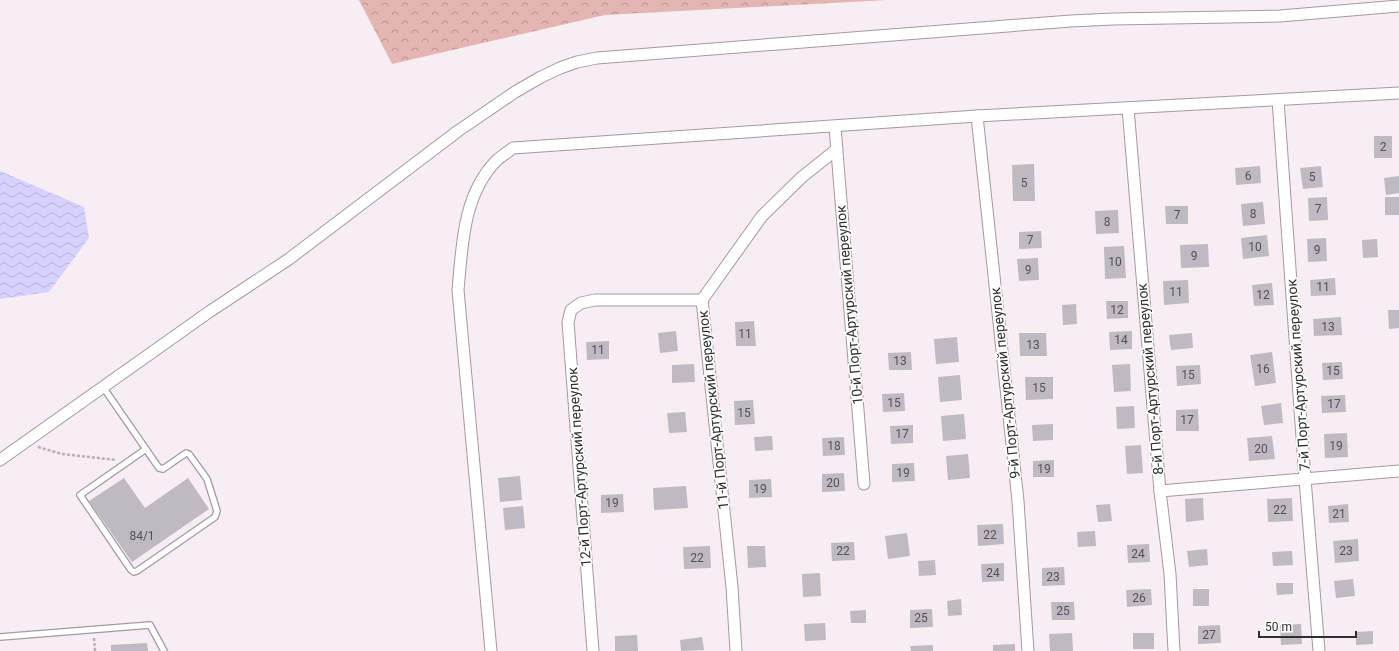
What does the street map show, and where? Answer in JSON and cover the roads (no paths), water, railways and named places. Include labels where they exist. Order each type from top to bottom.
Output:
[{"type":"street","points":[[0,460],[209,312],[289,260],[458,131],[515,92],[541,77],[577,62],[597,58],[1071,21],[1280,16],[1399,6]]},
{"type":"street","points":[[491,651],[458,290],[462,237],[470,206],[483,178],[496,161],[513,148],[835,127],[977,116],[1399,93]]},
{"type":"street","name":"7-й Порт-Артурский переулок","points":[[1278,100],[1319,651]]},
{"type":"street","name":"8-й Порт-Артурский переулок","points":[[1128,108],[1160,491],[1170,574],[1174,651]]},
{"type":"street","name":"9-й Порт-Артурский переулок","points":[[977,116],[1018,501],[1028,651]]},
{"type":"street","name":"10-й Порт-Артурский переулок","points":[[835,127],[864,484]]},
{"type":"street","name":"11-й Порт-Артурский переулок","points":[[736,651],[732,587],[702,300],[762,216],[802,177],[837,149]]},
{"type":"street","name":"12-й Порт-Артурский переулок","points":[[593,651],[568,322],[571,310],[581,303],[595,300],[702,300]]},
{"type":"street","points":[[1160,491],[1399,471]]},
{"type":"lane","points":[[103,387],[161,469],[186,453],[189,454],[207,479],[217,511],[215,517],[134,572],[131,570],[80,495],[146,449]]},
{"type":"lane","points":[[0,637],[150,625],[164,651]]},
{"type":"water","points":[[0,171],[84,207],[89,238],[49,292],[0,299]]}]
